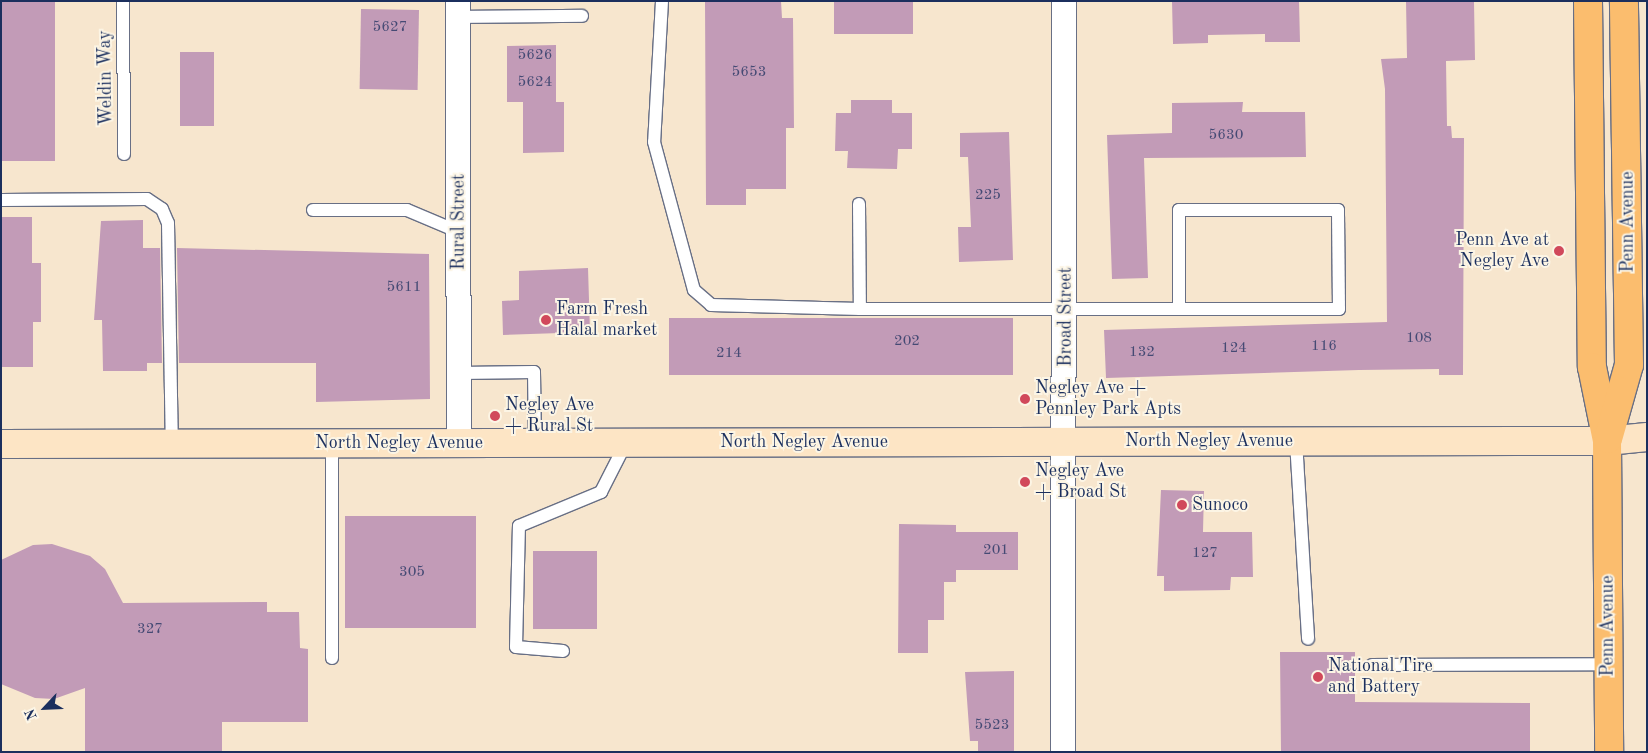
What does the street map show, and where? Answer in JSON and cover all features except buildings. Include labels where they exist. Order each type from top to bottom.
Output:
[{"type":"main road","name":"Penn Avenue","points":[[1588,1],[1592,367],[1607,440],[1609,752]]},
{"type":"main road","name":"Penn Avenue","points":[[1607,440],[1629,365],[1624,1]]},
{"type":"main road","name":"North Negley Avenue","points":[[1,444],[1607,440],[1647,437]]},
{"type":"street","name":"Broad Street","points":[[1064,1],[1066,309],[1064,752]]},
{"type":"street","name":"Rural Street","points":[[458,9],[459,443]]},
{"type":"lane","name":"Weldin Way","points":[[123,1],[124,154]]},
{"type":"lane","points":[[662,1],[654,142],[694,290],[718,306],[860,310],[1339,309],[1338,210],[1179,210],[1179,308]]},
{"type":"lane","points":[[458,9],[582,16]]},
{"type":"lane","points":[[1,200],[147,200],[162,209],[168,223],[172,444]]},
{"type":"lane","points":[[859,204],[860,310]]},
{"type":"lane","points":[[313,210],[407,210],[459,232]]},
{"type":"lane","points":[[459,373],[534,372],[535,443]]},
{"type":"lane","points":[[1296,441],[1308,639]]},
{"type":"lane","points":[[332,443],[332,658]]},
{"type":"lane","points":[[563,651],[516,647],[519,526],[602,492],[626,443]]},
{"type":"lane","points":[[1372,665],[1608,664]]},
{"type":"place","name":"Penn Ave at Negley Ave","points":[[1559,251]]},
{"type":"place","name":"Farm Fresh Halal market","points":[[546,320]]},
{"type":"place","name":"Negley Ave + Pennley Park Apts","points":[[1025,399]]},
{"type":"place","name":"Negley Ave + Rural St","points":[[495,416]]},
{"type":"place","name":"Negley Ave + Broad St","points":[[1025,482]]},
{"type":"place","name":"Sunoco","points":[[1182,505]]},
{"type":"place","name":"National Tire and Battery","points":[[1318,677]]}]
